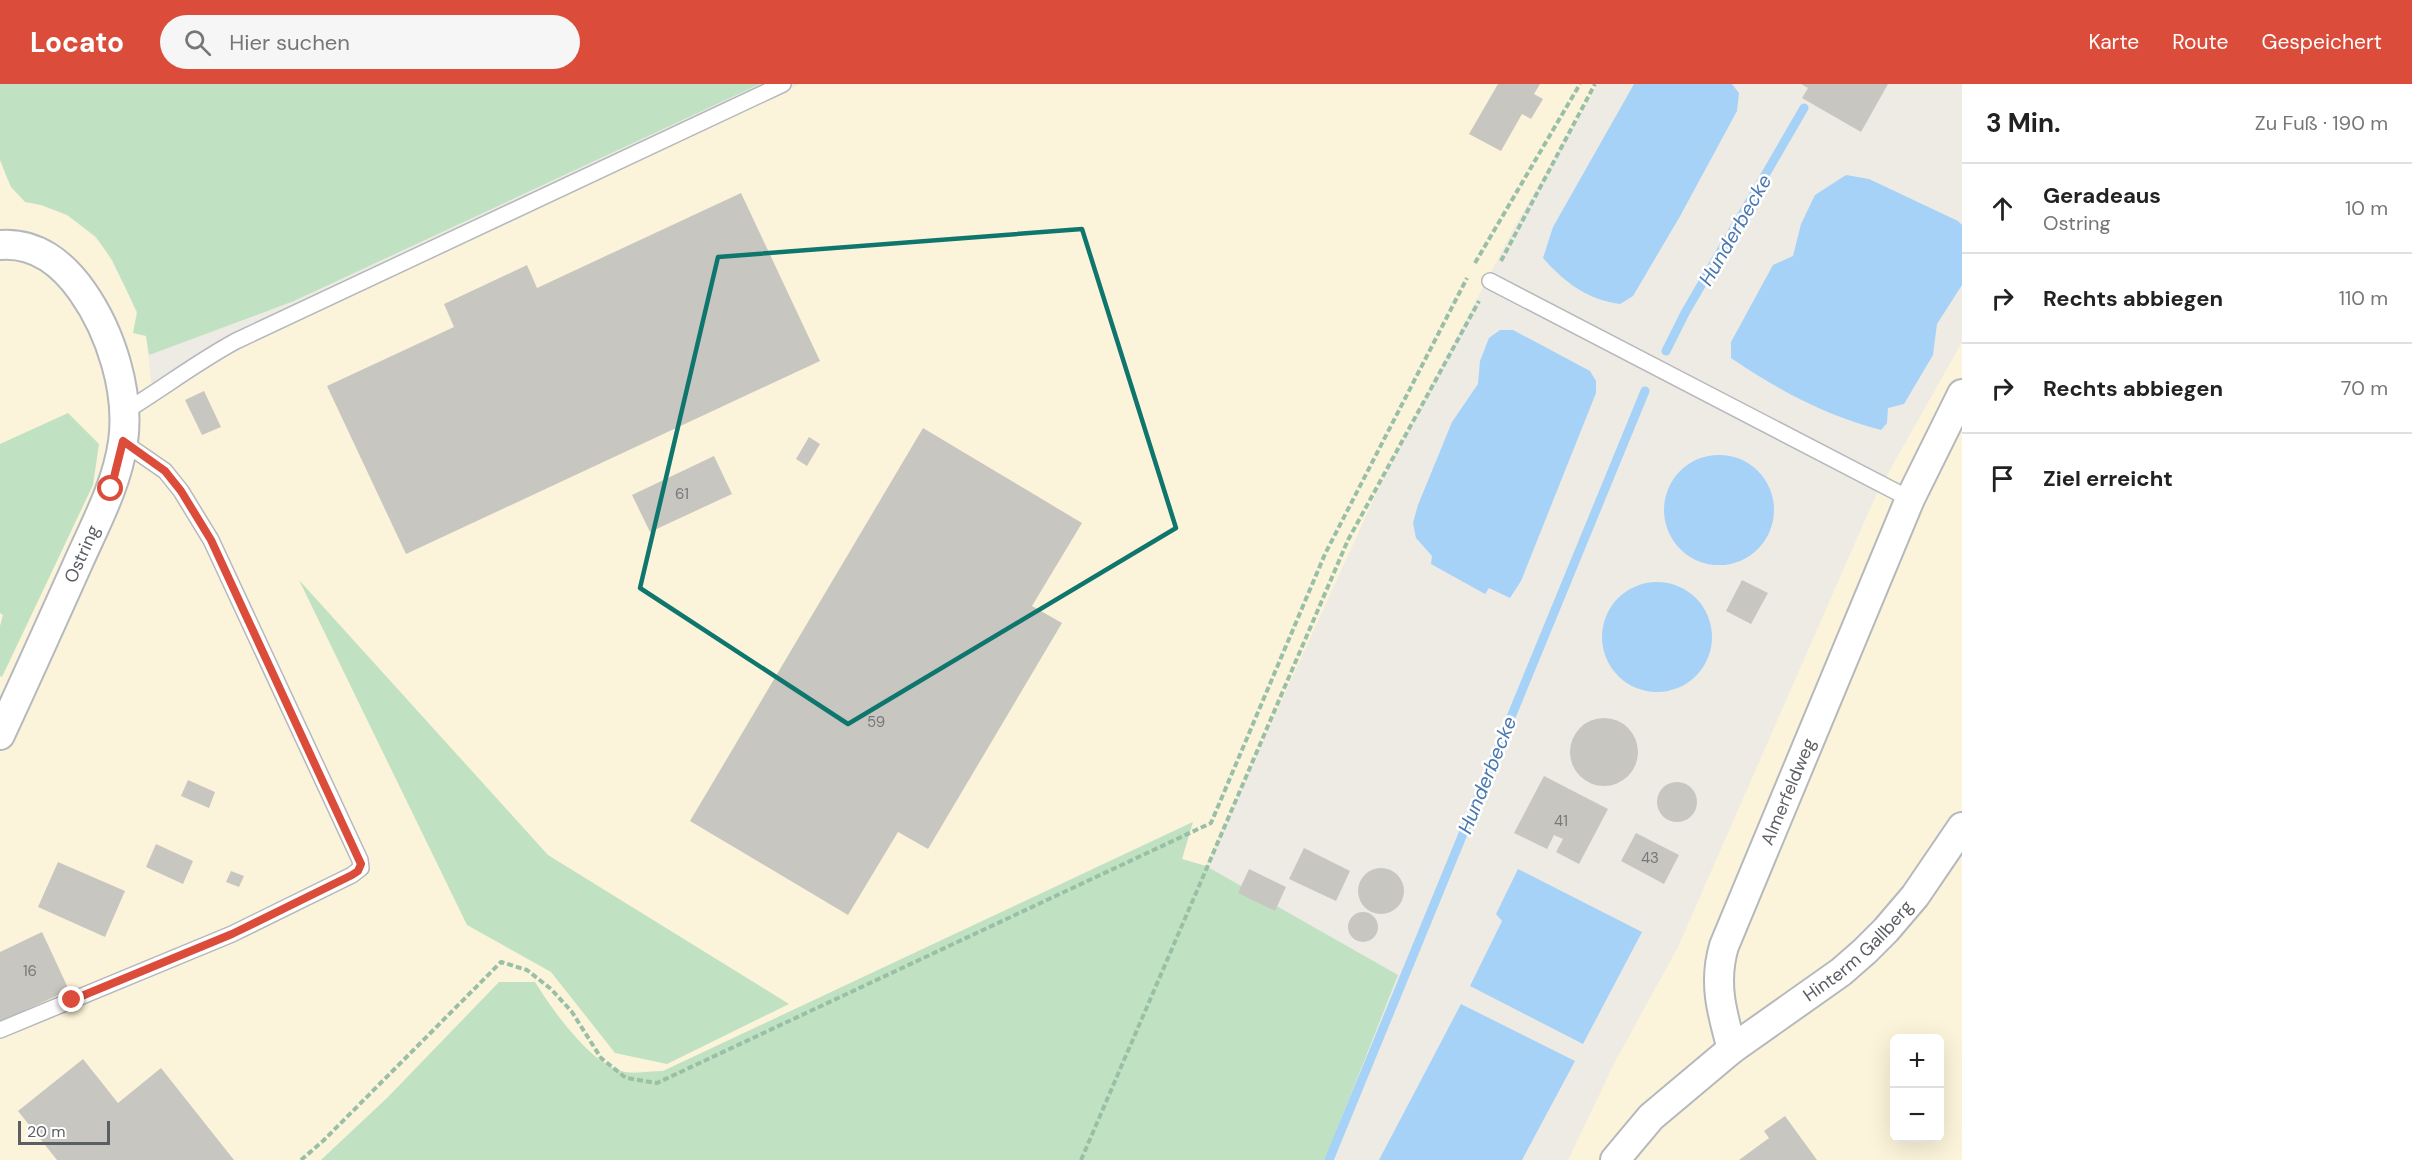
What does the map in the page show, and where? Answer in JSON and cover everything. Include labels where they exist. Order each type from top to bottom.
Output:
[{"type":"street","name":"Ostring","points":[[0,245],[40,251],[69,272],[86,296],[118,365],[124,412],[123,441],[111,489],[0,735]]},
{"type":"street","name":"Almerfeldweg","points":[[1732,1049],[1718,995],[1718,964],[1724,946],[1910,500],[1962,394]]},
{"type":"street","name":"Hinterm Gallberg","points":[[1732,1049],[1841,972],[1865,951],[1914,896],[1962,828]]},
{"type":"street","points":[[1615,1160],[1651,1117],[1732,1049]]},
{"type":"lane","points":[[124,412],[197,362],[236,341],[783,84]]},
{"type":"lane","points":[[1490,281],[1910,500]]},
{"type":"lane","points":[[0,1030],[232,934],[352,875],[361,868],[360,860],[211,540],[181,491],[165,471],[123,441]]},
{"type":"path","points":[[301,1160],[323,1141],[501,962],[527,970],[551,989],[572,1012],[601,1058],[626,1078],[657,1083],[1211,823],[1325,554],[1471,270],[1580,84]]},
{"type":"path","points":[[1081,1160],[1348,540],[1595,84]]},
{"type":"highlighted area","points":[[1082,229],[1176,528],[848,724],[640,588],[718,257]]},
{"type":"shaded area","points":[[800,84],[1598,84],[1515,226],[1383,479],[1206,866],[1182,859],[1192,822],[663,1071],[624,1072],[593,1056],[552,1010],[535,982],[387,1098],[321,1160],[0,1160],[0,160],[7,179],[25,202],[41,205],[67,215],[83,226],[104,247],[125,286],[146,336],[153,399],[186,370]]},
{"type":"shaded area","points":[[1962,342],[1962,1160],[1568,1160],[1616,1060],[1678,947],[1877,493]]},
{"type":"green space","points":[[0,84],[760,84],[294,301],[149,355],[146,336],[133,333],[137,312],[112,260],[96,237],[67,215],[41,205],[25,202],[11,187],[0,160]]},
{"type":"green space","points":[[68,413],[99,444],[93,485],[2,677],[0,676],[0,626],[3,615],[0,613],[0,444]]},
{"type":"green space","points":[[299,580],[548,855],[789,1004],[667,1064],[615,1053],[551,972],[467,925]]},
{"type":"green space","points":[[1193,822],[1182,859],[1206,866],[1398,975],[1325,1160],[321,1160],[387,1098],[499,982],[535,982],[551,1007],[574,1035],[586,1048],[612,1068],[629,1073],[663,1071]]},
{"type":"water","points":[[1634,84],[1732,84],[1739,93],[1737,111],[1679,218],[1633,296],[1620,304],[1587,294],[1559,275],[1543,258],[1553,227]]},
{"type":"water","points":[[1846,175],[1869,179],[1958,221],[1962,225],[1962,285],[1937,324],[1933,355],[1904,404],[1888,408],[1887,423],[1881,430],[1841,417],[1803,400],[1731,358],[1731,342],[1773,265],[1793,256],[1801,224],[1815,195]]},
{"type":"water","points":[[1500,330],[1513,330],[1590,371],[1596,381],[1596,393],[1521,581],[1510,598],[1489,588],[1485,594],[1431,564],[1432,556],[1416,538],[1413,523],[1418,505],[1452,422],[1478,384],[1480,361],[1489,338]]},
{"type":"water","points":[[1719,455],[1740,459],[1758,471],[1770,489],[1774,510],[1770,531],[1758,549],[1740,561],[1719,565],[1698,561],[1680,549],[1668,531],[1664,510],[1668,489],[1680,471],[1698,459]]},
{"type":"water","points":[[1657,582],[1678,586],[1696,598],[1708,616],[1712,637],[1708,658],[1696,676],[1678,688],[1657,692],[1636,688],[1618,676],[1606,658],[1602,637],[1606,616],[1618,598],[1636,586]]},
{"type":"water","points":[[1518,869],[1642,932],[1583,1044],[1470,986],[1502,921],[1496,914]]},
{"type":"water","points":[[1461,1004],[1575,1061],[1522,1160],[1379,1160]]},
{"type":"building","points":[[1498,84],[1540,84],[1534,94],[1543,99],[1531,119],[1522,114],[1501,151],[1469,134]]},
{"type":"building","points":[[1801,84],[1888,84],[1861,132],[1802,98],[1808,88]]},
{"type":"building","points":[[741,193],[820,361],[406,554],[327,386],[454,327],[444,304],[527,265],[537,288]]},
{"type":"building","points":[[204,391],[221,427],[202,435],[185,400]]},
{"type":"building","points":[[923,428],[1082,523],[1032,606],[1062,623],[928,849],[898,832],[848,915],[690,821]]},
{"type":"building","points":[[809,437],[820,444],[807,466],[796,459]]},
{"type":"building","points":[[714,456],[732,494],[650,532],[632,495]]},
{"type":"building","points":[[1742,580],[1768,593],[1751,624],[1726,611]]},
{"type":"building","points":[[1604,718],[1617,721],[1628,728],[1635,739],[1638,752],[1635,765],[1628,776],[1617,783],[1604,786],[1591,783],[1580,776],[1573,765],[1570,752],[1573,739],[1580,728],[1591,721]]},
{"type":"building","points":[[1544,776],[1608,809],[1579,864],[1556,852],[1563,839],[1554,835],[1547,849],[1514,833]]},
{"type":"building","points":[[188,780],[215,792],[209,808],[181,796]]},
{"type":"building","points":[[1677,782],[1685,783],[1691,788],[1696,794],[1696,810],[1691,816],[1685,821],[1677,822],[1669,821],[1663,816],[1658,810],[1657,802],[1658,794],[1663,788],[1669,783]]},
{"type":"building","points":[[1636,833],[1679,855],[1664,884],[1621,861]]},
{"type":"building","points":[[156,844],[193,861],[183,884],[146,867]]},
{"type":"building","points":[[1304,848],[1350,871],[1336,901],[1289,879]]},
{"type":"building","points":[[58,862],[125,891],[105,937],[38,907]]},
{"type":"building","points":[[1381,868],[1397,875],[1404,891],[1397,907],[1381,914],[1365,907],[1358,891],[1365,875]]},
{"type":"building","points":[[1249,869],[1286,887],[1275,911],[1238,893]]},
{"type":"building","points":[[231,871],[244,876],[239,887],[226,882]]},
{"type":"building","points":[[1363,912],[1369,913],[1377,921],[1377,933],[1369,941],[1363,942],[1357,941],[1349,933],[1348,927],[1349,921],[1357,913]]},
{"type":"building","points":[[42,932],[69,990],[0,1022],[0,952]]},
{"type":"building","points":[[83,1059],[118,1103],[161,1068],[234,1160],[57,1160],[18,1111]]},
{"type":"building","points":[[1785,1116],[1817,1160],[1739,1160],[1769,1138],[1764,1131]]},
{"type":"waterway","name":"Hunderbecke","points":[[1666,351],[1685,313],[1804,108]]},
{"type":"waterway","name":"Hunderbecke","points":[[1329,1160],[1645,391]]},
{"type":"route","points":[[72,1000],[232,934],[352,875],[361,868],[360,860],[211,540],[181,491],[165,471],[123,441],[111,489]]}]
